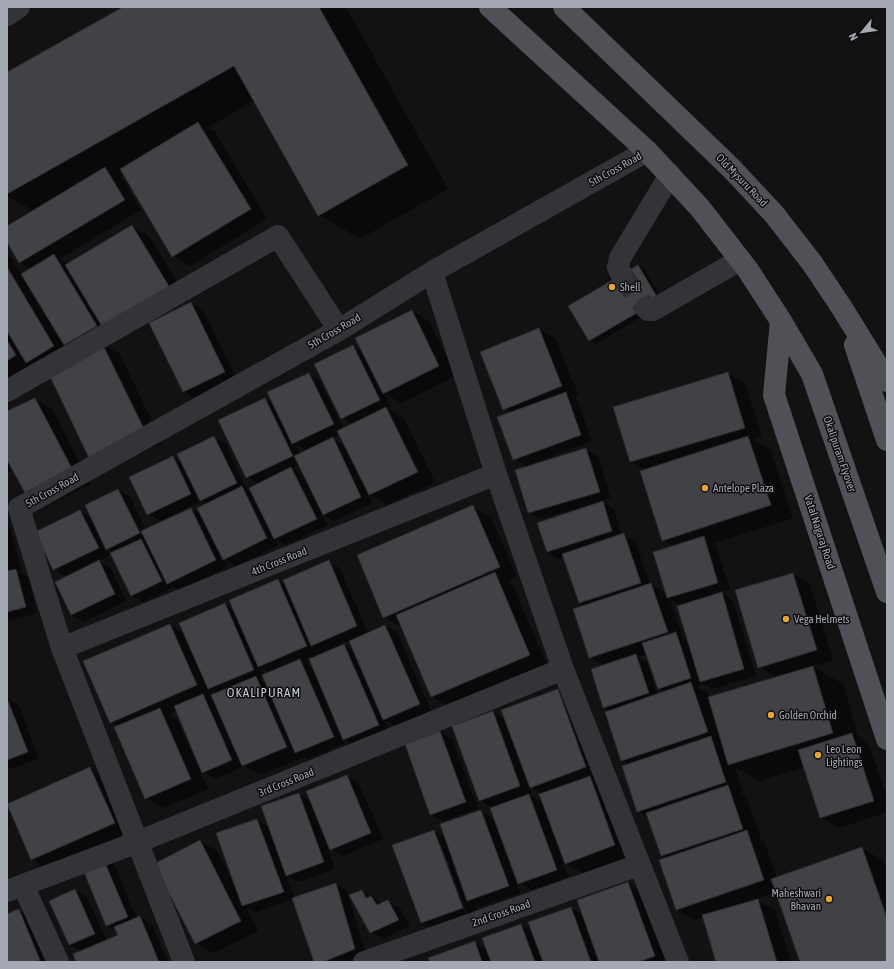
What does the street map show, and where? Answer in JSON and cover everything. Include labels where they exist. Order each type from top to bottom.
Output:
[{"type":"main road","points":[[490,7],[647,151],[670,175],[700,208],[740,260],[781,321]]},
{"type":"main road","name":"Old Mysuru Road","points":[[564,7],[733,170],[774,214],[812,263],[887,381]]},
{"type":"main road","points":[[842,308],[887,440]]},
{"type":"main road","name":"Okalipuram Flyover","points":[[781,321],[812,374],[887,592]]},
{"type":"main road","name":"Vatal Nagaraj Road","points":[[781,321],[774,395],[887,740]]},
{"type":"street","points":[[7,15],[19,7]]},
{"type":"street","name":"5th Cross Road","points":[[13,507],[339,330],[432,272],[647,151]]},
{"type":"street","points":[[621,274],[618,267],[620,258],[670,175]]},
{"type":"street","points":[[7,391],[278,236],[339,330]]},
{"type":"street","points":[[646,308],[648,310],[653,310],[740,260]]},
{"type":"street","points":[[432,272],[496,474],[563,669],[678,962]]},
{"type":"street","name":"4th Cross Road","points":[[62,648],[496,474]]},
{"type":"street","points":[[13,507],[62,648],[184,962]]},
{"type":"street","name":"3rd Cross Road","points":[[15,888],[138,842],[563,669]]},
{"type":"street","name":"2nd Cross Road","points":[[364,962],[639,865]]},
{"type":"street","points":[[15,888],[58,962]]},
{"type":"building","points":[[123,7],[319,7],[408,165],[318,216],[234,66],[7,194],[7,72]]},
{"type":"building","points":[[198,122],[251,209],[172,257],[120,169]]},
{"type":"building","points":[[105,167],[125,200],[19,263],[7,242],[7,226]]},
{"type":"building","points":[[132,225],[170,288],[103,328],[65,265]]},
{"type":"building","points":[[54,254],[97,326],[64,345],[21,274]]},
{"type":"building","points":[[638,265],[659,300],[589,341],[568,306]]},
{"type":"building","points":[[7,267],[54,346],[26,363],[7,331]]},
{"type":"building","points":[[191,302],[225,372],[183,392],[149,323]]},
{"type":"building","points":[[412,310],[439,366],[383,394],[355,338]]},
{"type":"building","points":[[539,328],[562,386],[503,410],[480,352]]},
{"type":"building","points":[[7,340],[16,355],[7,361]]},
{"type":"building","points":[[102,343],[146,433],[90,460],[47,370]]},
{"type":"building","points":[[353,345],[380,400],[341,419],[314,364]]},
{"type":"building","points":[[728,372],[745,428],[630,462],[613,407]]},
{"type":"building","points":[[309,373],[334,424],[292,444],[267,392]]},
{"type":"building","points":[[566,392],[581,435],[513,460],[497,417]]},
{"type":"building","points":[[35,398],[75,474],[28,498],[7,460],[7,411]]},
{"type":"building","points":[[265,398],[293,456],[246,478],[218,420]]},
{"type":"building","points":[[386,407],[418,472],[369,495],[337,431]]},
{"type":"building","points":[[214,436],[237,483],[200,501],[177,454]]},
{"type":"building","name":"Antelope Plaza","points":[[748,436],[771,505],[662,541],[640,471]]},
{"type":"building","points":[[333,437],[361,497],[323,515],[294,456]]},
{"type":"building","points":[[586,448],[600,492],[528,513],[515,470]]},
{"type":"building","points":[[173,456],[191,494],[147,515],[129,477]]},
{"type":"building","points":[[291,467],[317,519],[274,539],[249,488]]},
{"type":"building","points":[[242,486],[267,538],[223,560],[197,508]]},
{"type":"building","points":[[118,489],[140,533],[106,550],[85,505]]},
{"type":"building","points":[[603,501],[612,531],[547,552],[537,523]]},
{"type":"building","points":[[473,505],[500,567],[383,618],[357,555]]},
{"type":"building","points":[[191,508],[216,560],[167,584],[141,531]]},
{"type":"building","points":[[80,510],[99,548],[53,570],[35,532]]},
{"type":"building","points":[[624,533],[641,583],[579,603],[562,554]]},
{"type":"building","points":[[704,536],[718,583],[667,598],[653,552]]},
{"type":"building","points":[[141,539],[162,581],[131,596],[110,553]]},
{"type":"building","points":[[99,560],[115,594],[71,615],[55,582]]},
{"type":"building","points":[[329,560],[357,626],[311,646],[283,580]]},
{"type":"building","points":[[16,569],[26,607],[7,612],[7,571]]},
{"type":"building","points":[[495,572],[530,655],[431,697],[396,615]]},
{"type":"building","points":[[793,573],[817,650],[758,668],[735,590]]},
{"type":"building","points":[[278,579],[307,646],[258,667],[229,600]]},
{"type":"building","points":[[651,583],[668,632],[589,658],[573,609]]},
{"type":"building","points":[[722,592],[744,669],[700,682],[677,606]]},
{"type":"building","points":[[225,603],[254,670],[208,689],[179,623]]},
{"type":"building","points":[[170,624],[197,685],[110,723],[83,661]]},
{"type":"building","points":[[385,625],[420,704],[383,720],[349,641]]},
{"type":"building","points":[[676,632],[691,678],[658,689],[642,643]]},
{"type":"building","points":[[344,644],[379,725],[343,740],[309,659]]},
{"type":"building","points":[[636,654],[649,693],[603,708],[591,669]]},
{"type":"building","points":[[300,659],[334,737],[295,753],[262,675]]},
{"type":"building","name":"Golden Orchid","points":[[813,666],[833,733],[728,765],[708,697]]},
{"type":"building","points":[[256,676],[287,747],[242,766],[211,695]]},
{"type":"building","points":[[691,682],[708,732],[621,761],[605,712]]},
{"type":"building","points":[[558,689],[586,767],[530,788],[501,710]]},
{"type":"building","points":[[203,694],[232,760],[202,773],[174,706]]},
{"type":"building","points":[[7,698],[28,752],[7,760]]},
{"type":"building","points":[[160,708],[191,779],[145,799],[114,727]]},
{"type":"building","points":[[493,711],[520,786],[479,801],[452,726]]},
{"type":"building","points":[[440,731],[466,802],[430,815],[405,744]]},
{"type":"building","points":[[852,733],[874,801],[820,818],[798,750]]},
{"type":"building","points":[[711,736],[726,782],[637,812],[622,766]]},
{"type":"building","points":[[90,767],[115,823],[31,860],[7,804]]},
{"type":"building","points":[[347,775],[371,833],[330,850],[306,791]]},
{"type":"building","points":[[590,776],[615,845],[565,864],[539,794]]},
{"type":"building","points":[[728,785],[743,829],[661,856],[646,813]]},
{"type":"building","points":[[299,793],[324,862],[286,876],[261,806]]},
{"type":"building","points":[[529,794],[557,870],[518,884],[490,808]]},
{"type":"building","points":[[481,810],[509,886],[467,901],[440,824]]},
{"type":"building","points":[[257,819],[284,892],[242,906],[216,833]]},
{"type":"building","points":[[434,830],[463,908],[421,923],[392,845]]},
{"type":"building","points":[[747,830],[764,880],[676,910],[659,860]]},
{"type":"building","points":[[200,840],[241,921],[195,944],[154,864]]},
{"type":"building","name":"Maheshwari Bhavan","points":[[862,847],[887,918],[887,962],[800,962],[771,879]]},
{"type":"building","points":[[103,858],[128,917],[106,926],[82,867]]},
{"type":"building","points":[[628,882],[655,956],[638,962],[599,962],[577,900]]},
{"type":"building","points":[[336,883],[355,949],[323,962],[314,962],[292,898]]},
{"type":"building","points":[[75,889],[95,934],[69,945],[49,901]]},
{"type":"building","points":[[362,890],[366,898],[371,896],[377,905],[388,900],[399,920],[370,933],[349,895]]},
{"type":"building","points":[[758,899],[777,962],[716,962],[702,915]]},
{"type":"building","points":[[571,907],[591,962],[543,962],[528,922]]},
{"type":"building","points":[[19,909],[40,960],[34,962],[7,962],[7,914]]},
{"type":"building","points":[[140,916],[159,962],[76,962],[73,954],[118,935],[114,927]]},
{"type":"building","points":[[521,924],[535,962],[491,962],[482,938]]},
{"type":"building","points":[[475,941],[482,962],[430,962],[428,958]]},
{"type":"tunnel","points":[[621,274],[646,308]]},
{"type":"place","name":"Shell","points":[[612,287]]},
{"type":"place","name":"Antelope Plaza","points":[[705,488]]},
{"type":"place","name":"Vega Helmets","points":[[786,619]]},
{"type":"place","name":"Golden Orchid","points":[[771,715]]},
{"type":"place","name":"Leo Leon Lightings","points":[[818,755]]},
{"type":"place","name":"Maheshwari Bhavan","points":[[829,899]]},
{"type":"district","name":"OKALIPURAM","points":[[264,692]]}]
